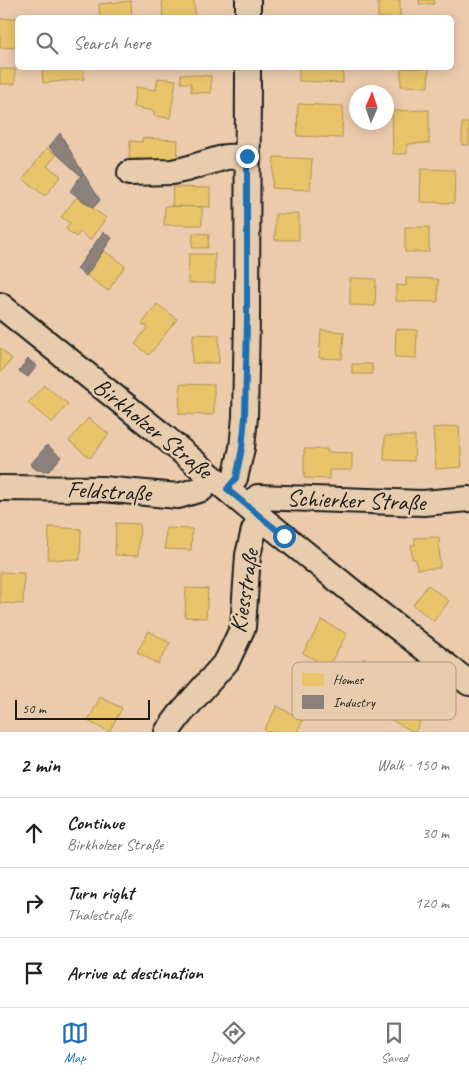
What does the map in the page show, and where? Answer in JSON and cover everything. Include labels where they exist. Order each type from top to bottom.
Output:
[{"type":"street","points":[[248,0],[248,15]]},
{"type":"street","points":[[220,483],[236,478],[242,448],[245,417],[248,70]]},
{"type":"street","points":[[130,173],[172,172],[226,157],[247,156]]},
{"type":"street","name":"Birkholzer Straße","points":[[0,305],[161,434],[256,514],[442,662]]},
{"type":"street","name":"Feldstraße","points":[[0,488],[102,489],[178,496],[220,483]]},
{"type":"street","name":"Schierker Straße","points":[[256,514],[258,497],[423,503],[469,499]]},
{"type":"street","name":"Kiesstraße","points":[[167,732],[181,713],[227,661],[243,627],[248,555],[256,514]]},
{"type":"street","name":"Birkholzer Straße","points":[[456,673],[469,683]]},
{"type":"building: Homes","points":[[162,0],[194,0],[195,15],[163,15]]},
{"type":"building: Homes","points":[[378,0],[400,0],[400,15],[378,15]]},
{"type":"building: Homes","points":[[419,0],[434,0],[434,4],[419,4]]},
{"type":"building: Homes","points":[[131,1],[132,15],[100,15],[99,4]]},
{"type":"building: Homes","points":[[15,18],[15,47],[0,48],[0,19]]},
{"type":"building: Homes","points":[[0,69],[15,69],[15,84],[0,84]]},
{"type":"building: Homes","points":[[42,70],[83,70],[84,79],[43,83]]},
{"type":"building: Homes","points":[[299,70],[343,70],[343,83],[299,81]]},
{"type":"building: Homes","points":[[401,70],[429,70],[428,87],[401,86]]},
{"type":"building: Homes","points":[[181,74],[211,76],[211,93],[191,92],[191,83],[181,83]]},
{"type":"building: Homes","points":[[158,78],[176,80],[170,118],[154,116],[154,111],[133,107],[136,87],[156,90]]},
{"type":"building: Homes","points":[[298,104],[343,106],[342,138],[297,136]]},
{"type":"building: Homes","points":[[429,110],[429,143],[407,144],[407,154],[393,154],[394,111]]},
{"type":"building: Homes","points":[[462,123],[469,123],[469,145],[462,145]]},
{"type":"building: Homes","points":[[142,138],[178,140],[177,167],[141,166],[141,159],[129,159],[130,141],[142,142]]},
{"type":"building: Homes","points":[[47,148],[56,155],[47,166],[61,176],[45,196],[23,179]]},
{"type":"building: Homes","points":[[274,157],[312,159],[310,190],[272,188]]},
{"type":"building: Homes","points":[[421,169],[455,170],[454,203],[420,202]]},
{"type":"building: Homes","points":[[173,187],[210,188],[210,207],[172,206]]},
{"type":"building: Homes","points":[[77,197],[106,218],[90,240],[80,232],[76,237],[66,229],[70,223],[61,217]]},
{"type":"building: Homes","points":[[165,206],[202,207],[202,225],[164,225]]},
{"type":"building: Homes","points":[[275,214],[299,214],[299,240],[275,240]]},
{"type":"building: Homes","points":[[405,227],[429,227],[429,252],[405,252]]},
{"type":"building: Homes","points":[[193,233],[209,234],[208,248],[192,248]]},
{"type":"building: Homes","points":[[103,250],[125,266],[108,291],[86,275]]},
{"type":"building: Homes","points":[[189,254],[215,254],[215,283],[188,283]]},
{"type":"building: Homes","points":[[350,278],[376,279],[375,306],[350,305]]},
{"type":"building: Homes","points":[[406,278],[438,279],[438,302],[396,301],[396,285],[406,286]]},
{"type":"building: Homes","points":[[157,304],[177,319],[149,355],[135,344],[148,327],[142,324]]},
{"type":"building: Homes","points":[[396,329],[417,330],[416,358],[395,357]]},
{"type":"building: Homes","points":[[321,330],[344,332],[342,359],[319,358]]},
{"type":"building: Homes","points":[[193,334],[219,335],[219,363],[192,363]]},
{"type":"building: Homes","points":[[0,348],[12,359],[0,373]]},
{"type":"building: Homes","points":[[352,364],[372,364],[372,374],[352,374]]},
{"type":"building: Homes","points":[[180,384],[214,385],[214,415],[179,414]]},
{"type":"building: Homes","points":[[44,385],[68,404],[52,423],[28,403]]},
{"type":"building: Homes","points":[[88,418],[109,434],[90,458],[69,441]]},
{"type":"building: Homes","points":[[459,426],[462,467],[436,469],[433,428]]},
{"type":"building: Homes","points":[[385,436],[415,436],[414,461],[384,460]]},
{"type":"building: Homes","points":[[304,449],[327,449],[327,452],[352,453],[352,470],[329,470],[329,479],[304,478]]},
{"type":"building: Homes","points":[[116,523],[140,524],[138,556],[115,555]]},
{"type":"building: Homes","points":[[49,527],[81,529],[80,560],[48,559]]},
{"type":"building: Homes","points":[[166,528],[192,529],[191,550],[165,549]]},
{"type":"building: Homes","points":[[439,537],[440,568],[417,569],[416,559],[412,559],[411,545],[415,545],[415,538]]},
{"type":"building: Homes","points":[[0,572],[24,573],[23,604],[0,603]]},
{"type":"building: Homes","points":[[428,585],[449,601],[434,621],[413,605]]},
{"type":"building: Homes","points":[[186,588],[208,589],[206,618],[185,617]]},
{"type":"building: Homes","points":[[322,620],[347,634],[331,662],[319,662],[303,653]]},
{"type":"building: Homes","points":[[149,631],[170,643],[158,664],[137,652]]},
{"type":"building: Homes","points":[[364,658],[372,662],[362,662]]},
{"type":"building: Homes","points":[[100,697],[122,708],[109,732],[88,721]]},
{"type":"building: Homes","points":[[277,706],[292,714],[292,720],[303,720],[297,732],[267,732],[264,730]]},
{"type":"building: Homes","points":[[391,720],[421,720],[415,732]]},
{"type":"building: Industry","points":[[60,133],[83,173],[81,176],[49,147]]},
{"type":"building: Industry","points":[[83,173],[100,200],[93,208],[70,191]]},
{"type":"building: Industry","points":[[103,232],[112,238],[86,276],[77,269]]},
{"type":"building: Industry","points":[[28,359],[37,366],[28,377],[19,371]]},
{"type":"building: Industry","points":[[47,445],[61,457],[49,471],[37,470],[30,465]]},
{"type":"route","points":[[247,156],[245,417],[242,448],[236,478],[227,489],[284,536]]}]
